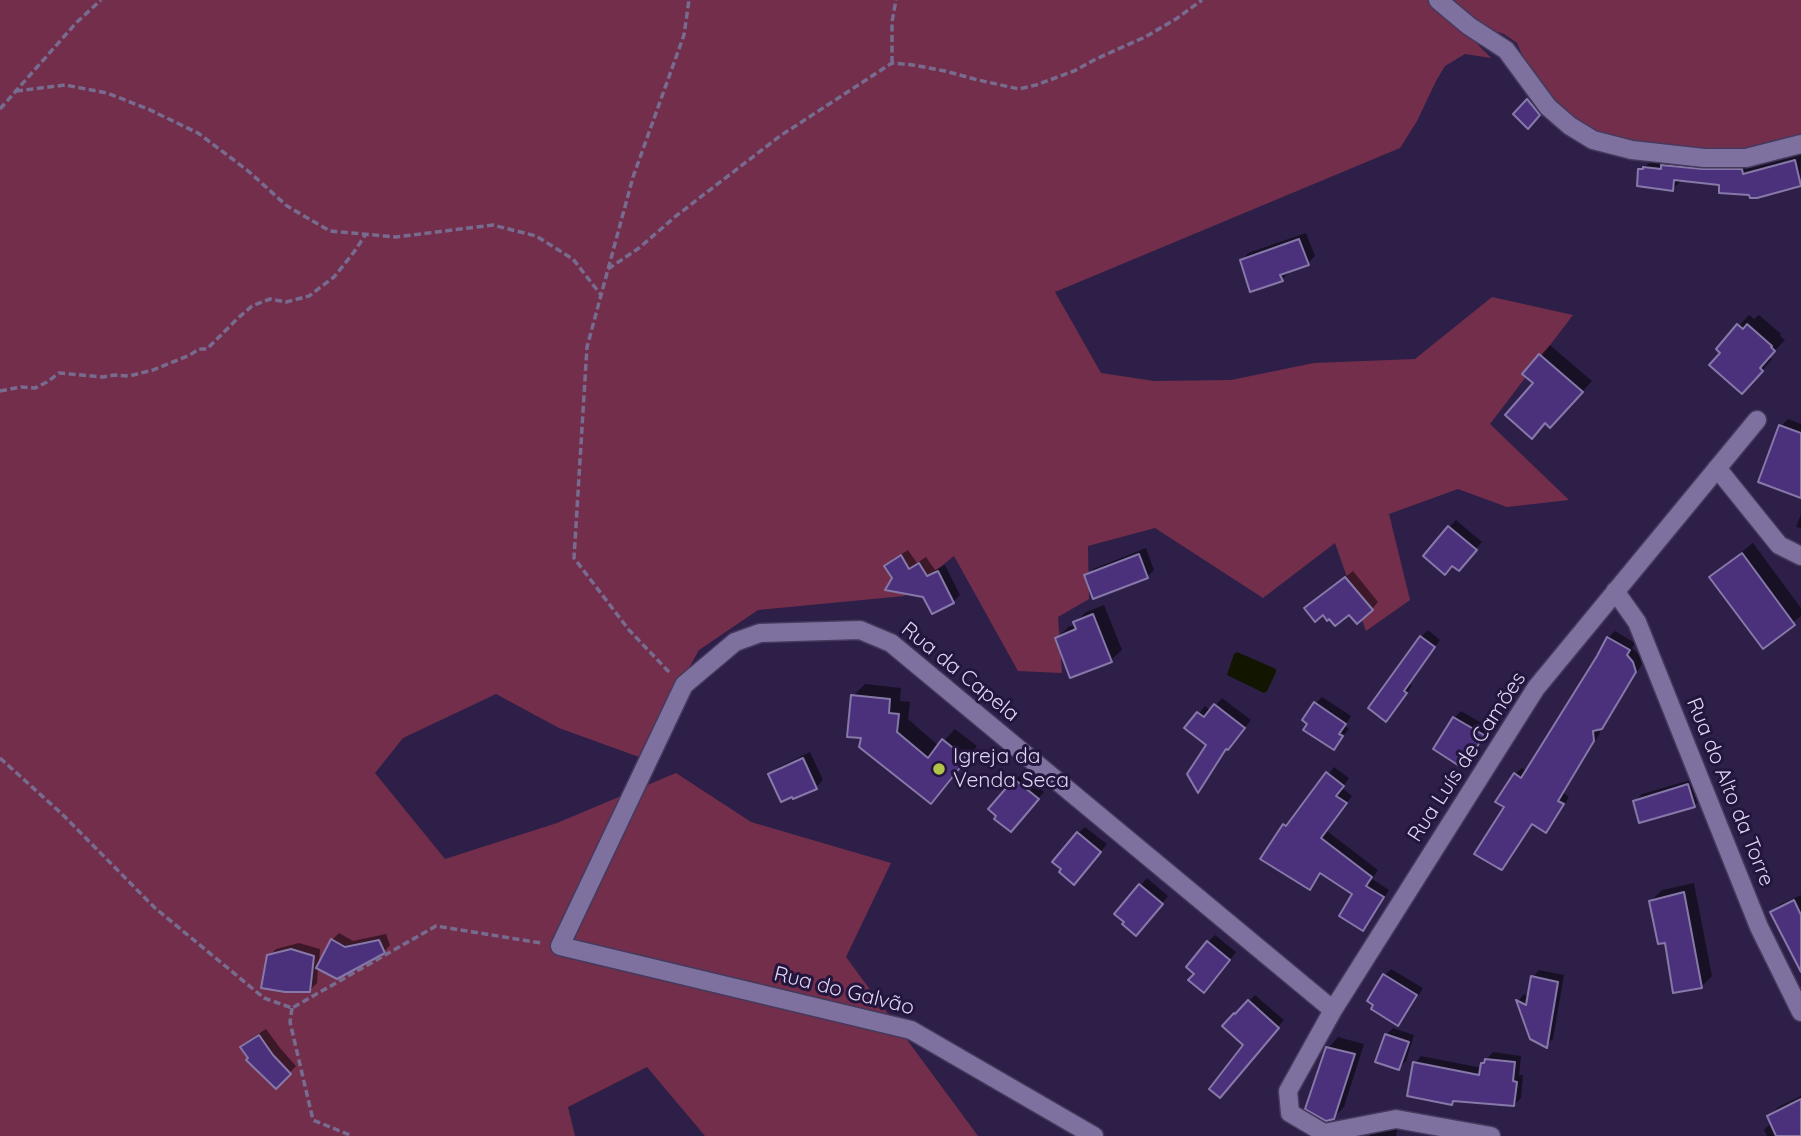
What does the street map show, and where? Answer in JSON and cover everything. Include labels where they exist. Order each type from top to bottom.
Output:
[{"type":"street","points":[[1438,0],[1469,26],[1506,50],[1548,107],[1570,126],[1593,140],[1632,150],[1704,158],[1746,158],[1801,145]]},
{"type":"street","name":"Rua Luís de Camões","points":[[1324,1134],[1290,1113],[1288,1091],[1334,1010],[1536,688],[1757,420]]},
{"type":"street","points":[[1717,468],[1779,545],[1801,556]]},
{"type":"street","name":"Rua do Alto da Torre","points":[[1615,591],[1637,622],[1759,927],[1801,1012]]},
{"type":"street","name":"Rua da Capela","points":[[560,946],[684,685],[735,642],[760,633],[860,630],[891,643],[1334,1010]]},
{"type":"street","name":"Rua do Galvão","points":[[560,946],[911,1030],[1094,1136]]},
{"type":"street","points":[[1324,1134],[1396,1119],[1491,1136]]},
{"type":"path","points":[[0,109],[76,23],[100,0]]},
{"type":"path","points":[[684,685],[629,630],[574,558],[587,347],[633,177],[684,36],[689,0]]},
{"type":"path","points":[[892,63],[892,22],[896,0]]},
{"type":"path","points":[[608,269],[639,248],[780,136],[892,63],[945,71],[1019,89],[1074,71],[1145,37],[1202,0]]},
{"type":"path","points":[[16,91],[65,85],[107,93],[148,109],[198,134],[247,170],[287,206],[330,231],[396,237],[493,225],[536,236],[573,259],[601,295]]},
{"type":"path","points":[[0,391],[35,387],[59,373],[103,377],[130,376],[153,370],[199,349],[207,349],[252,306],[270,299],[286,302],[309,296],[334,277],[366,234]]},
{"type":"path","points":[[0,758],[62,814],[155,908],[264,998],[292,1008],[436,926],[560,946]]},
{"type":"path","points":[[292,1008],[290,1023],[313,1120],[352,1136]]},
{"type":"shaded area","points":[[0,0],[1434,0],[1491,58],[1465,54],[1445,66],[1400,148],[1055,292],[1101,373],[1154,381],[1231,380],[1314,363],[1415,359],[1492,297],[1573,315],[1490,424],[1569,500],[1507,507],[1458,489],[1389,514],[1410,600],[1366,631],[1335,543],[1263,598],[1155,528],[1088,546],[1089,599],[1058,617],[1062,673],[1018,671],[954,556],[904,596],[758,610],[699,650],[639,757],[559,728],[496,694],[403,738],[375,773],[445,859],[557,823],[676,773],[751,822],[891,863],[846,957],[978,1136],[705,1136],[647,1067],[568,1107],[575,1136],[0,1136]]},
{"type":"shaded area","points":[[1445,0],[1801,0],[1801,138],[1756,149],[1685,151],[1622,143],[1591,132],[1530,73],[1517,43],[1504,34],[1480,26]]},
{"type":"shaded area","points":[[1237,652],[1276,669],[1267,691],[1264,693],[1227,675]]},
{"type":"building","points":[[1527,99],[1540,115],[1528,129],[1513,114]]},
{"type":"building","points":[[1795,160],[1801,186],[1757,198],[1719,193],[1719,185],[1674,180],[1673,191],[1637,186],[1638,169],[1643,167],[1661,169],[1661,165],[1742,169],[1743,174]]},
{"type":"building","points":[[1299,239],[1309,265],[1280,275],[1283,281],[1250,292],[1240,260]]},
{"type":"building","points":[[1737,324],[1743,329],[1747,324],[1775,351],[1760,368],[1763,371],[1742,394],[1709,365],[1720,353],[1716,349]]},
{"type":"building","points":[[1539,354],[1583,392],[1550,428],[1545,423],[1532,439],[1505,415],[1533,383],[1522,374]]},
{"type":"building","points":[[1779,425],[1801,433],[1801,498],[1758,482]]},
{"type":"building","points":[[1448,526],[1477,550],[1459,571],[1452,566],[1445,575],[1423,556]]},
{"type":"building","points":[[1742,553],[1795,625],[1763,649],[1709,577]]},
{"type":"building","points":[[1139,554],[1148,578],[1093,599],[1084,575]]},
{"type":"building","points":[[901,555],[909,569],[919,563],[927,576],[938,571],[954,603],[932,614],[923,597],[885,590],[892,578],[884,566]]},
{"type":"building","points":[[1345,577],[1373,610],[1357,624],[1349,615],[1335,626],[1323,615],[1315,622],[1304,608]]},
{"type":"building","points":[[1093,614],[1112,662],[1070,678],[1055,638],[1076,629],[1073,622]]},
{"type":"building","points":[[1420,636],[1435,647],[1386,722],[1368,708]]},
{"type":"building","points":[[1607,637],[1630,650],[1627,655],[1636,672],[1602,729],[1593,731],[1594,741],[1558,801],[1564,804],[1546,833],[1532,824],[1502,870],[1474,854],[1504,807],[1495,802],[1514,773],[1521,778]]},
{"type":"building","points":[[851,695],[890,699],[889,713],[899,714],[897,732],[928,758],[942,739],[967,759],[931,804],[859,747],[861,738],[847,737]]},
{"type":"building","points":[[1314,702],[1346,724],[1339,734],[1343,736],[1334,750],[1303,730],[1307,724],[1302,720]]},
{"type":"building","points":[[1214,704],[1245,728],[1228,750],[1226,749],[1198,793],[1187,774],[1206,745],[1184,728],[1197,712],[1204,717]]},
{"type":"building","points":[[1453,717],[1484,735],[1464,769],[1433,749]]},
{"type":"building","points":[[803,758],[817,789],[781,802],[768,774]]},
{"type":"building","points":[[1326,772],[1344,786],[1336,796],[1347,803],[1321,838],[1372,877],[1366,886],[1384,897],[1363,931],[1339,916],[1352,894],[1320,873],[1310,890],[1260,859],[1283,824],[1286,826]]},
{"type":"building","points":[[1014,779],[1039,799],[1011,832],[994,819],[996,816],[988,809]]},
{"type":"building","points":[[1688,784],[1695,807],[1639,823],[1633,801]]},
{"type":"building","points":[[1077,832],[1101,852],[1074,885],[1052,862]]},
{"type":"building","points":[[1139,884],[1163,904],[1136,936],[1114,914]]},
{"type":"building","points":[[1684,892],[1702,988],[1673,993],[1665,943],[1658,944],[1649,901]]},
{"type":"building","points":[[1794,900],[1801,915],[1801,972],[1770,912]]},
{"type":"building","points":[[331,939],[345,947],[379,940],[385,953],[337,979],[316,968]]},
{"type":"building","points":[[1207,941],[1230,960],[1204,993],[1188,980],[1194,974],[1186,967]]},
{"type":"building","points":[[291,949],[314,956],[310,992],[261,988],[267,955]]},
{"type":"building","points":[[1383,974],[1417,995],[1398,1026],[1371,1009],[1373,1005],[1367,1001]]},
{"type":"building","points":[[1531,976],[1558,982],[1547,1048],[1530,1039],[1516,1000],[1526,1005]]},
{"type":"building","points":[[1248,1000],[1279,1028],[1220,1098],[1209,1089],[1243,1045],[1222,1026]]},
{"type":"building","points":[[1385,1034],[1409,1042],[1399,1070],[1375,1062]]},
{"type":"building","points":[[259,1035],[291,1074],[276,1089],[246,1060],[248,1058],[240,1047]]},
{"type":"building","points":[[1326,1047],[1355,1054],[1334,1119],[1326,1121],[1305,1109]]},
{"type":"building","points":[[1485,1059],[1515,1062],[1513,1081],[1517,1082],[1514,1106],[1453,1101],[1452,1105],[1407,1096],[1413,1062],[1479,1075],[1481,1063],[1484,1063]]},
{"type":"building","points":[[1801,1099],[1801,1136],[1776,1136],[1767,1116]]},
{"type":"place","name":"Igreja da Venda Seca","points":[[939,769]]}]
